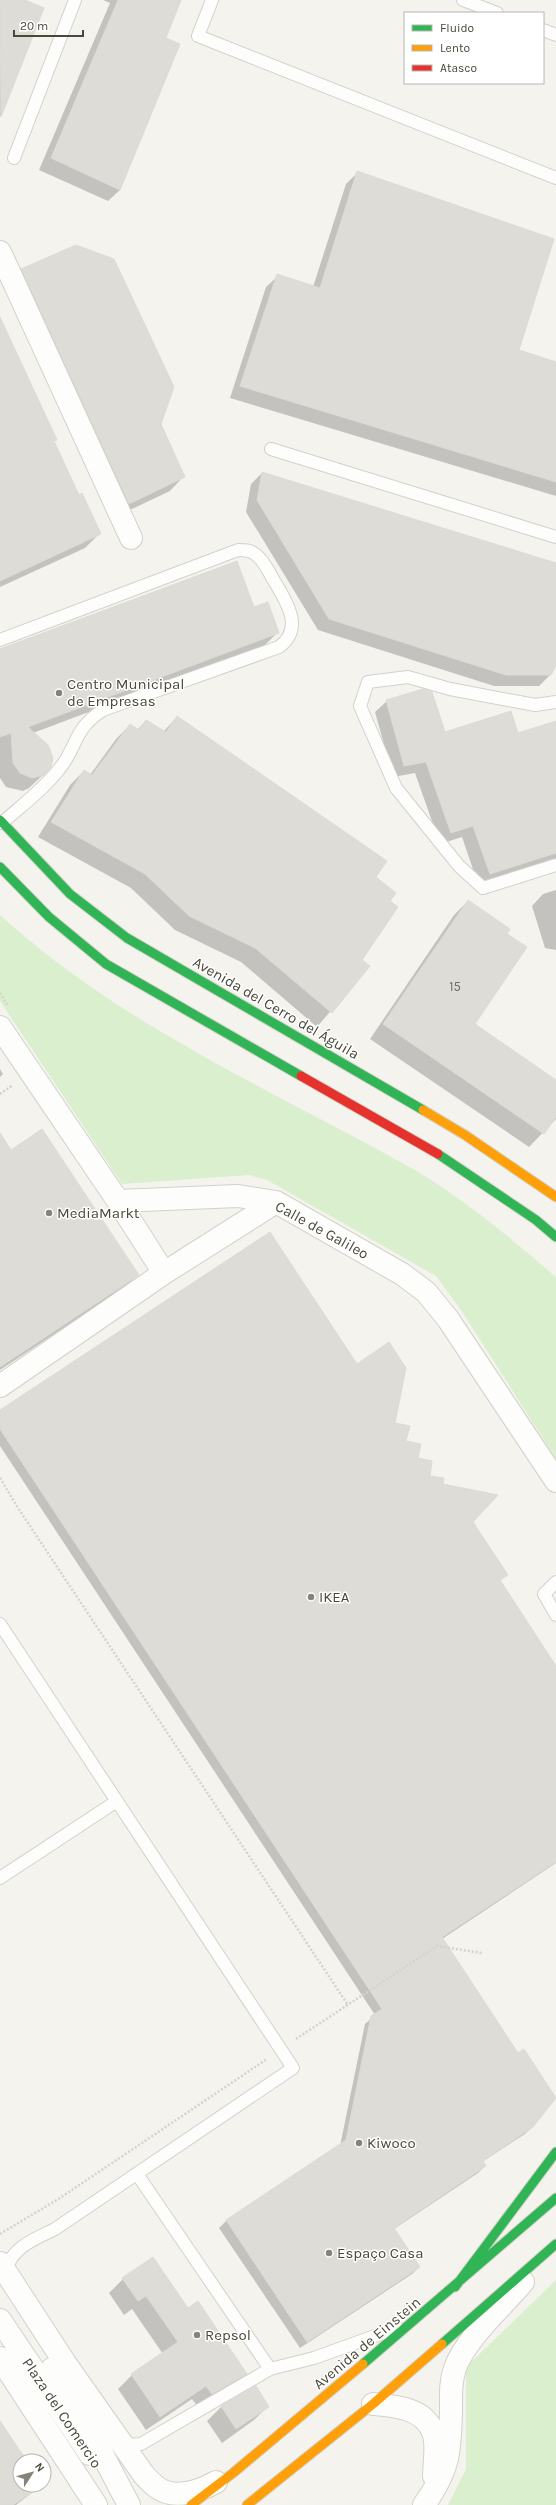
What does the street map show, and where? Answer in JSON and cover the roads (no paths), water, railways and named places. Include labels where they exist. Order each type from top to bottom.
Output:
[{"type":"main road","name":"Avenida del Cerro del Águila","points":[[1,822],[70,894],[127,938],[465,1135],[556,1197]]},
{"type":"main road","points":[[0,867],[49,917],[106,964],[452,1162],[536,1220],[556,1237]]},
{"type":"main road","points":[[455,2287],[556,2152]]},
{"type":"main road","name":"Avenida de Einstein","points":[[191,2505],[233,2473],[415,2321],[556,2198]]},
{"type":"main road","points":[[247,2505],[372,2404],[556,2245]]},
{"type":"street","points":[[0,252],[131,538]]},
{"type":"street","points":[[0,1027],[118,1201],[164,1273]]},
{"type":"street","name":"Calle de Galileo","points":[[118,1201],[238,1196],[276,1202],[402,1274],[426,1292],[448,1319],[556,1481]]},
{"type":"street","points":[[0,1386],[164,1273],[276,1202]]},
{"type":"street","points":[[424,2505],[441,2481],[448,2462],[451,2386],[455,2369],[463,2351],[556,2245]]},
{"type":"street","points":[[2,2273],[84,2419],[128,2504]]},
{"type":"street","name":"Plaza del Comercio","points":[[2,2273],[144,2475],[158,2489],[173,2493],[191,2492],[205,2488],[233,2473]]},
{"type":"street","name":"Plaza del Comercio","points":[[0,2320],[83,2444],[128,2504]]},
{"type":"street","points":[[0,2358],[96,2505]]},
{"type":"street","points":[[372,2404],[402,2407],[424,2418],[434,2433],[434,2482],[424,2505]]},
{"type":"lane","points":[[14,158],[75,0]]},
{"type":"lane","points":[[212,0],[198,36],[556,178]]},
{"type":"lane","points":[[463,0],[495,12]]},
{"type":"lane","points":[[544,30],[556,35]]},
{"type":"lane","points":[[271,449],[556,537]]},
{"type":"lane","points":[[0,640],[238,550],[250,552],[260,558],[286,602],[292,616],[292,632],[287,642],[279,647],[103,710],[92,717],[78,734],[61,768],[1,822]]},
{"type":"lane","points":[[556,702],[535,705],[450,689],[408,678],[368,682],[360,706],[396,788],[459,866],[483,888],[556,864]]},
{"type":"lane","points":[[556,1582],[544,1594],[556,1615]]},
{"type":"lane","points":[[0,1624],[293,2068],[55,2229],[24,2245],[10,2257],[2,2273]]},
{"type":"lane","points":[[0,1878],[117,1801]]},
{"type":"lane","points":[[137,2174],[270,2369]]},
{"type":"lane","points":[[124,2445],[141,2444],[270,2369],[314,2358],[415,2321]]},
{"type":"place","name":"Centro Municipal de Empresas","points":[[59,693]]},
{"type":"place","name":"MediaMarkt","points":[[49,1213]]},
{"type":"place","name":"IKEA","points":[[311,1597]]},
{"type":"place","name":"Kiwoco","points":[[359,2143]]},
{"type":"place","name":"Espaço Casa","points":[[329,2253]]},
{"type":"place","name":"Repsol","points":[[197,2335]]}]
